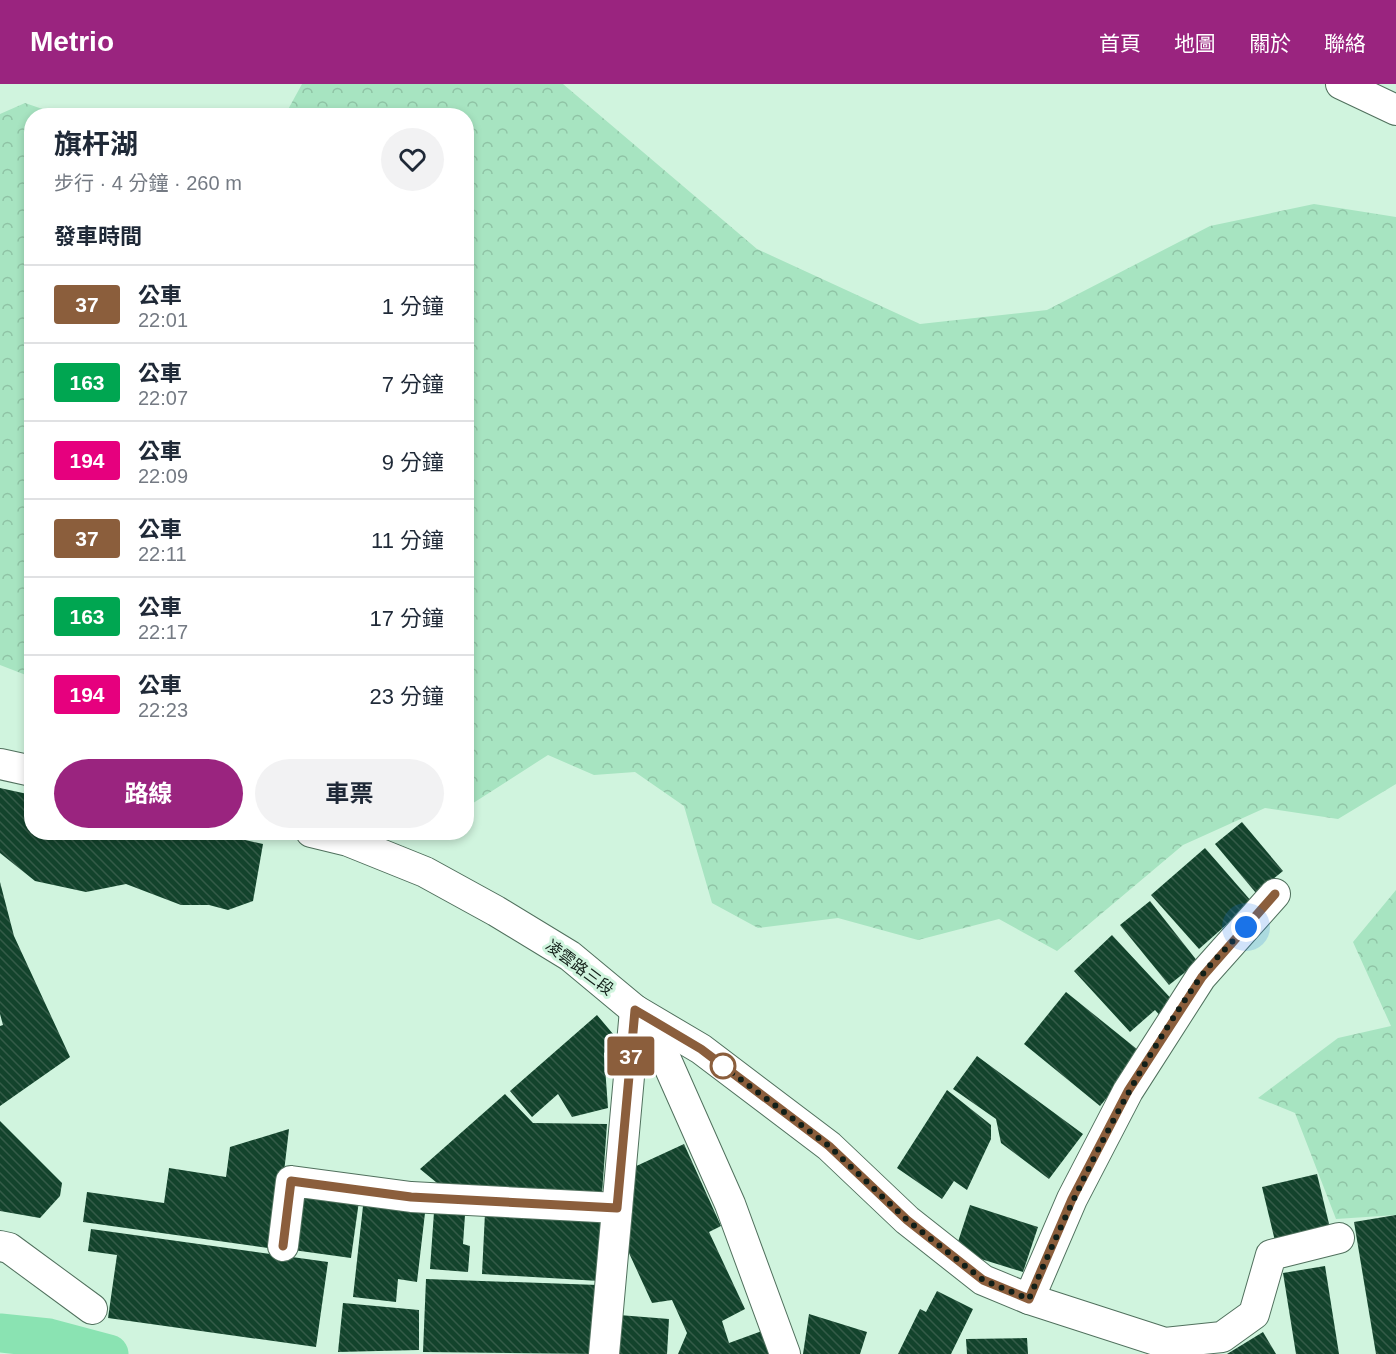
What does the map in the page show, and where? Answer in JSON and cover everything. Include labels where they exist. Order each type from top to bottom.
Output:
[{"type":"street","points":[[1341,84],[1396,110]]},
{"type":"street","points":[[0,764],[24,769]]},
{"type":"street","name":"凌雲路三段","points":[[344,840],[424,872],[496,911],[570,956],[635,1010],[660,1046],[730,1204],[785,1354]]},
{"type":"street","points":[[1029,1299],[1072,1199],[1128,1091],[1202,977],[1275,894]]},
{"type":"street","points":[[604,1354],[635,1010],[701,1049],[829,1146],[907,1220],[983,1280],[1029,1299],[1165,1343],[1221,1337],[1254,1314],[1271,1255],[1339,1238]]},
{"type":"street","points":[[283,1246],[291,1181],[411,1197],[617,1208]]},
{"type":"street","points":[[0,1246],[9,1248],[92,1309]]},
{"type":"green space","points":[[302,84],[563,84],[757,249],[920,324],[1047,310],[1210,226],[1314,204],[1396,217],[1396,784],[1338,819],[1265,808],[1183,845],[1057,951],[999,919],[918,940],[838,918],[758,928],[712,903],[684,806],[635,772],[594,775],[548,755],[474,803],[474,108],[289,108]]},
{"type":"green space","points":[[25,103],[40,108],[24,108],[24,674],[0,665],[0,114]]},
{"type":"green space","points":[[1396,890],[1396,1215],[1336,1219],[1295,1113],[1258,1098],[1338,1038],[1391,1026],[1353,942]]},
{"type":"building","points":[[0,788],[24,793],[24,840],[245,840],[263,844],[253,901],[228,910],[209,905],[181,905],[126,884],[86,892],[35,881],[0,853]]},
{"type":"building","points":[[1242,822],[1283,871],[1256,893],[1215,844]]},
{"type":"building","points":[[1205,848],[1252,902],[1199,949],[1151,895]]},
{"type":"building","points":[[0,882],[14,936],[70,1057],[0,1106],[0,1026],[3,1025],[0,1014]]},
{"type":"building","points":[[1150,901],[1198,962],[1169,985],[1120,925]]},
{"type":"building","points":[[1112,935],[1177,1005],[1163,1019],[1155,1010],[1130,1032],[1074,971]]},
{"type":"building","points":[[1066,992],[1143,1054],[1100,1106],[1024,1044]]},
{"type":"building","points":[[597,1015],[619,1041],[604,1053],[608,1108],[572,1117],[558,1094],[532,1117],[510,1091]]},
{"type":"building","points":[[977,1056],[1083,1134],[1049,1179],[1001,1143],[996,1119],[953,1089]]},
{"type":"building","points":[[947,1090],[991,1125],[991,1139],[967,1190],[954,1181],[942,1199],[897,1168]]},
{"type":"building","points":[[505,1094],[533,1123],[607,1124],[602,1194],[442,1187],[420,1169]]},
{"type":"building","points":[[0,1121],[62,1183],[60,1196],[40,1218],[0,1211]]},
{"type":"building","points":[[289,1129],[275,1249],[83,1222],[87,1192],[164,1203],[169,1168],[226,1177],[230,1147]]},
{"type":"building","points":[[684,1144],[721,1226],[709,1232],[745,1309],[722,1321],[729,1343],[765,1330],[773,1354],[678,1354],[687,1333],[672,1300],[652,1303],[623,1240],[632,1168]]},
{"type":"building","points":[[1317,1174],[1330,1228],[1275,1241],[1262,1187]]},
{"type":"building","points":[[300,1193],[359,1201],[351,1258],[293,1250]]},
{"type":"building","points":[[970,1205],[1038,1227],[1023,1272],[955,1251]]},
{"type":"building","points":[[363,1206],[425,1213],[417,1282],[398,1279],[396,1302],[353,1297]]},
{"type":"building","points":[[434,1212],[465,1215],[463,1244],[470,1246],[468,1272],[430,1269]]},
{"type":"building","points":[[485,1213],[603,1220],[599,1281],[482,1274]]},
{"type":"building","points":[[1396,1215],[1396,1354],[1376,1354],[1354,1222]]},
{"type":"building","points":[[91,1229],[328,1262],[316,1347],[108,1318],[117,1255],[88,1251]]},
{"type":"building","points":[[1325,1266],[1339,1354],[1296,1354],[1283,1273]]},
{"type":"building","points":[[426,1279],[598,1285],[595,1354],[423,1352]]},
{"type":"building","points":[[937,1291],[973,1309],[951,1354],[898,1354],[920,1309],[926,1312]]},
{"type":"building","points":[[343,1303],[419,1310],[419,1350],[338,1352]]},
{"type":"building","points":[[809,1314],[867,1332],[860,1354],[803,1354]]},
{"type":"building","points":[[619,1315],[669,1319],[667,1354],[616,1354]]},
{"type":"building","points":[[1263,1332],[1276,1354],[1227,1354]]},
{"type":"building","points":[[1027,1338],[1028,1354],[967,1354],[966,1339]]},
{"type":"waterway","points":[[0,1333],[49,1338],[109,1354]]},
{"type":"bus line","name":"37","points":[[283,1246],[291,1181],[411,1197],[617,1208],[635,1010],[701,1049],[829,1146],[907,1220],[983,1280],[1029,1299],[1072,1199],[1128,1091],[1202,977],[1275,894]]},
{"type":"route","points":[[723,1066],[719,1063],[829,1146],[907,1220],[983,1280],[1029,1299],[1072,1199],[1128,1091],[1202,977],[1246,927]]}]
